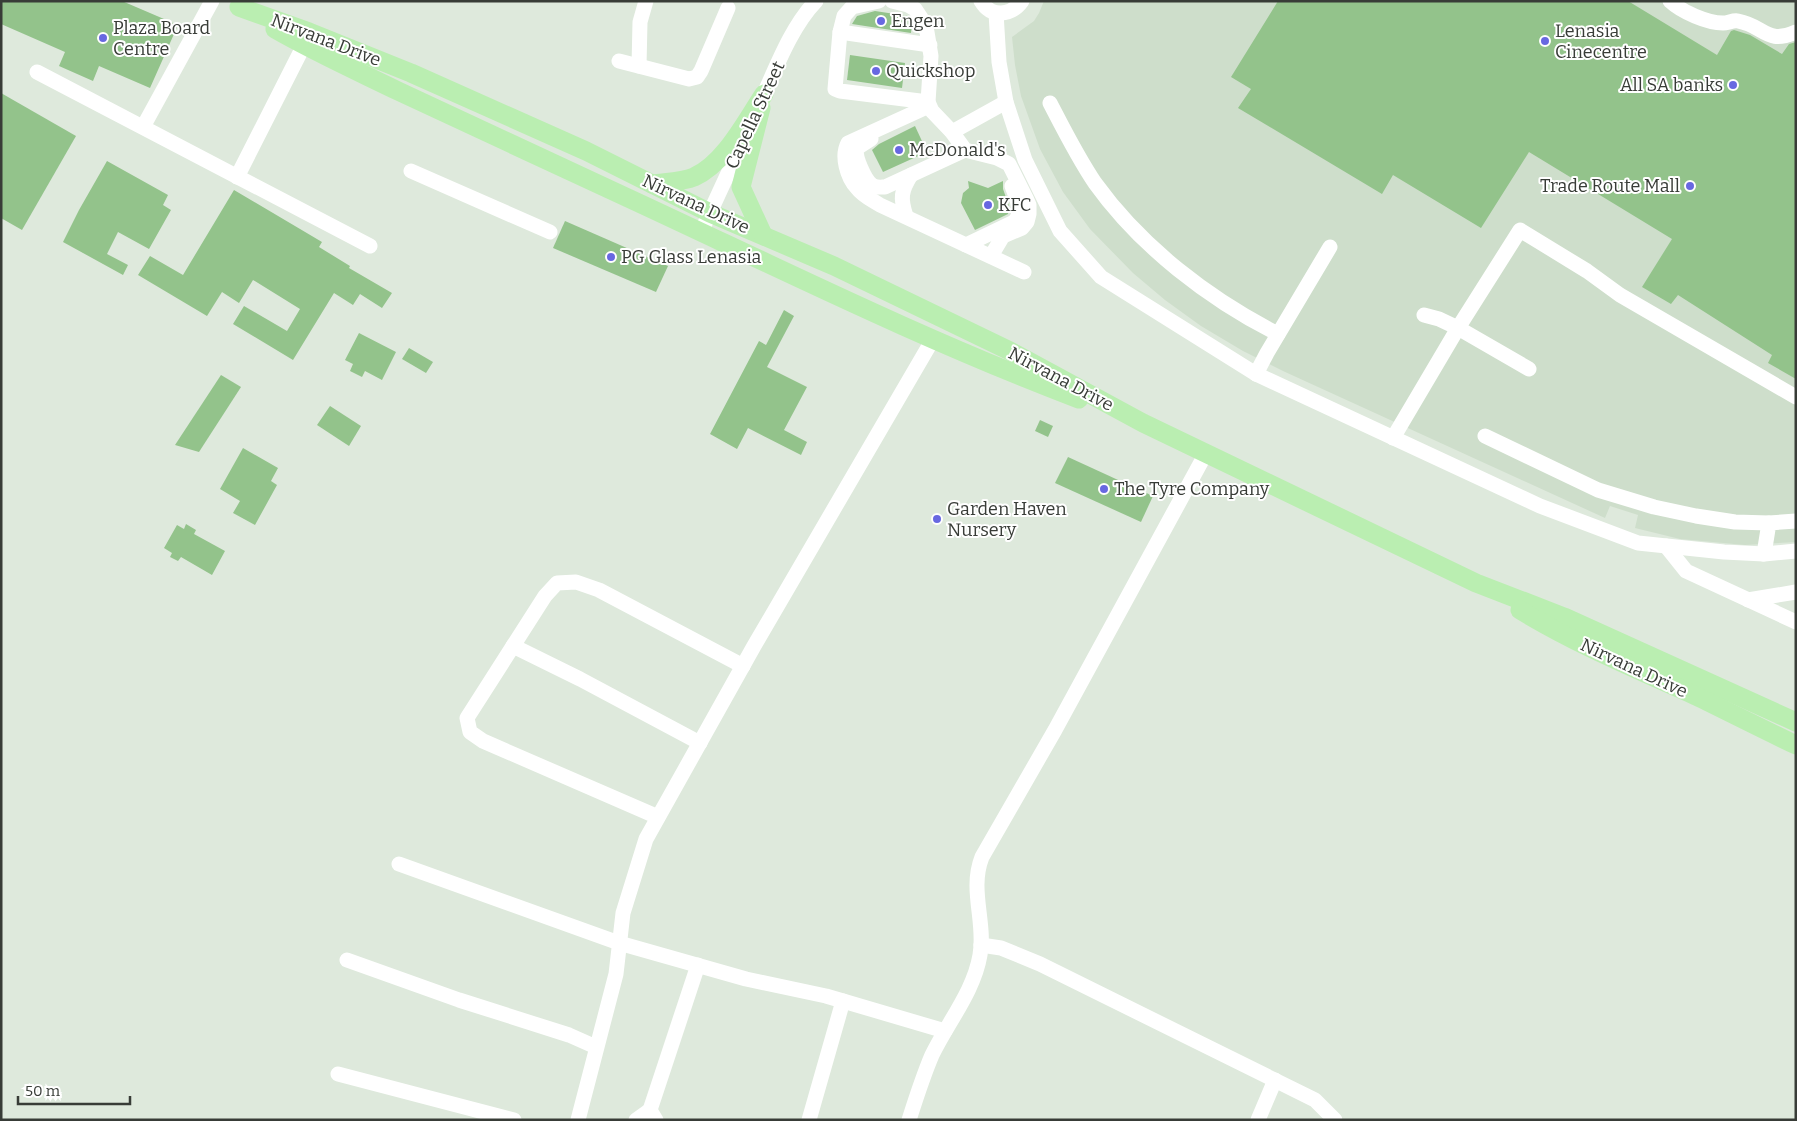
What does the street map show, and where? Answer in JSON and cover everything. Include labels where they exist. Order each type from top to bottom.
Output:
[{"type":"main road","name":"Nirvana Drive","points":[[233,4],[304,45],[701,232],[1034,382],[1143,423]]},
{"type":"main road","name":"Nirvana Drive","points":[[233,4],[411,73],[586,151],[710,213],[834,266],[1010,351],[1143,423],[1476,583],[1564,618],[1796,722]]},
{"type":"main road","points":[[652,184],[693,177],[713,166],[722,157],[764,94]]},
{"type":"main road","points":[[763,235],[741,187],[764,94]]},
{"type":"main road","name":"Nirvana Drive","points":[[1476,583],[1553,630],[1627,667],[1696,697],[1796,745]]},
{"type":"street","points":[[143,128],[212,1]]},
{"type":"street","points":[[639,66],[640,22],[646,1]]},
{"type":"street","name":"Capella Street","points":[[701,232],[796,28],[804,14],[816,1]]},
{"type":"street","points":[[879,1],[859,5],[848,10],[841,23],[834,86],[836,90],[929,107],[966,150],[997,158],[1009,164],[1026,198],[1029,214],[1027,222],[1022,228],[1004,236],[991,256]]},
{"type":"street","points":[[892,1],[916,9],[921,18],[932,56],[929,107]]},
{"type":"street","points":[[981,1],[990,11],[1004,14],[1012,11],[1022,1]]},
{"type":"street","points":[[1670,1],[1706,20],[1725,23],[1737,21],[1775,37],[1786,36],[1796,32]]},
{"type":"street","points":[[619,61],[689,79],[697,77],[728,8]]},
{"type":"street","points":[[996,13],[999,62],[1006,102],[1026,160],[1060,230],[1101,277],[1256,374],[1540,506],[1638,543],[1724,552],[1764,554],[1796,551]]},
{"type":"street","points":[[840,32],[930,45]]},
{"type":"street","points":[[237,177],[304,45]]},
{"type":"street","points":[[37,72],[370,246]]},
{"type":"street","points":[[952,132],[1006,102]]},
{"type":"street","points":[[1050,103],[1074,148],[1096,183],[1122,216],[1152,246],[1225,304],[1278,334]]},
{"type":"street","points":[[929,107],[865,142],[856,150],[859,162],[872,185],[884,187],[966,150]]},
{"type":"street","points":[[929,107],[848,142],[844,152],[847,169],[856,188],[866,197],[1024,272]]},
{"type":"street","points":[[966,245],[1014,222],[1018,218],[1016,195],[997,158]]},
{"type":"street","points":[[411,171],[550,232]]},
{"type":"street","points":[[906,216],[902,196],[903,187],[910,175]]},
{"type":"street","points":[[1393,438],[1458,328],[1520,230],[1587,271],[1620,295],[1796,398]]},
{"type":"street","points":[[1256,374],[1330,247]]},
{"type":"street","points":[[1424,315],[1439,319],[1458,328],[1529,369]]},
{"type":"street","points":[[578,1120],[616,974],[623,913],[646,839],[743,666],[933,338]]},
{"type":"street","points":[[1485,436],[1598,490],[1654,507],[1735,522],[1768,523],[1796,521]]},
{"type":"street","points":[[909,1120],[932,1056],[976,972],[981,945],[977,874],[982,856],[1055,730],[1206,453]]},
{"type":"street","points":[[1764,554],[1768,523]]},
{"type":"street","points":[[1666,546],[1686,571],[1796,622]]},
{"type":"street","points":[[658,818],[483,741],[470,732],[467,718],[545,596],[557,583],[576,582],[600,590],[743,666]]},
{"type":"street","points":[[1748,600],[1796,592]]},
{"type":"street","points":[[513,646],[580,679],[700,743]]},
{"type":"street","points":[[399,864],[619,943],[746,979],[843,1001],[945,1031]]},
{"type":"street","points":[[981,945],[1001,948],[1040,964],[1275,1080],[1315,1100],[1335,1120]]},
{"type":"street","points":[[347,960],[459,1000],[568,1035],[596,1047]]},
{"type":"street","points":[[636,1120],[653,1115],[698,965]]},
{"type":"street","points":[[809,1120],[843,1001]]},
{"type":"street","points":[[338,1074],[514,1120]]},
{"type":"street","points":[[1258,1120],[1275,1080]]},
{"type":"shaded area","name":"Trade Route Mall","points":[[1044,1],[1796,1],[1796,542],[1745,545],[1680,539],[1635,528],[1638,515],[1610,506],[1605,518],[1283,371],[1243,351],[1201,326],[1165,300],[1133,273],[1090,229],[1063,192],[1040,149],[1021,96],[1012,37],[1034,21]]},
{"type":"building","name":"Plaza Board Centre","points":[[1,1],[122,1],[178,25],[150,88],[99,66],[93,81],[59,66],[65,52],[1,24]]},
{"type":"building","name":"Trade Route Mall","points":[[1278,1],[1628,1],[1717,55],[1731,31],[1734,30],[1750,35],[1782,54],[1789,44],[1796,42],[1796,379],[1768,363],[1772,355],[1678,295],[1671,304],[1642,287],[1672,239],[1529,152],[1481,228],[1393,175],[1382,194],[1238,108],[1251,89],[1231,77]]},
{"type":"building","points":[[875,11],[908,16],[912,22],[911,33],[852,24],[857,16]]},
{"type":"building","name":"Quickshop","points":[[850,55],[905,63],[902,88],[847,80]]},
{"type":"building","points":[[1,93],[76,136],[22,230],[1,218]]},
{"type":"building","name":"McDonald's","points":[[915,126],[927,152],[883,172],[872,150],[879,144]]},
{"type":"building","points":[[107,161],[168,195],[163,205],[171,210],[149,249],[118,232],[107,254],[128,265],[123,275],[63,242]]},
{"type":"building","name":"KFC","points":[[968,181],[988,188],[1003,181],[1003,189],[1009,206],[1008,214],[975,230],[961,203],[963,193],[969,188]]},
{"type":"building","points":[[234,190],[322,242],[319,247],[350,266],[349,268],[392,293],[382,308],[360,294],[353,305],[334,293],[293,360],[233,324],[244,306],[287,331],[300,309],[253,280],[239,303],[222,292],[207,316],[138,275],[150,256],[183,275]]},
{"type":"building","name":"PG Glass Lenasia","points":[[565,221],[668,266],[656,292],[553,248]]},
{"type":"building","points":[[784,310],[794,316],[767,367],[807,387],[784,430],[807,442],[801,455],[748,428],[737,449],[710,434],[759,341],[766,345]]},
{"type":"building","points":[[359,333],[396,352],[382,380],[365,371],[362,377],[350,371],[353,364],[345,360]]},
{"type":"building","points":[[409,348],[433,362],[426,373],[402,359]]},
{"type":"building","points":[[221,375],[241,387],[199,452],[175,445]]},
{"type":"building","points":[[330,406],[361,426],[349,446],[317,425]]},
{"type":"building","points":[[1040,420],[1053,426],[1048,437],[1035,431]]},
{"type":"building","points":[[243,448],[278,468],[271,481],[277,485],[255,525],[233,513],[240,501],[220,489]]},
{"type":"building","name":"The Tyre Company","points":[[1068,457],[1153,496],[1141,522],[1055,483]]},
{"type":"building","points":[[186,524],[196,530],[194,534],[225,551],[212,575],[181,557],[178,561],[170,557],[172,553],[164,548],[177,525],[184,529]]},
{"type":"place","name":"Engen","points":[[881,21]]},
{"type":"place","name":"Plaza Board Centre","points":[[103,38]]},
{"type":"place","name":"Lenasia Cinecentre","points":[[1545,41]]},
{"type":"place","name":"Quickshop","points":[[876,71]]},
{"type":"place","name":"All SA banks","points":[[1733,85]]},
{"type":"place","name":"McDonald's","points":[[899,150]]},
{"type":"place","name":"Trade Route Mall","points":[[1690,186]]},
{"type":"place","name":"KFC","points":[[988,205]]},
{"type":"place","name":"PG Glass Lenasia","points":[[611,257]]},
{"type":"place","name":"The Tyre Company","points":[[1104,489]]},
{"type":"place","name":"Garden Haven Nursery","points":[[937,519]]}]
